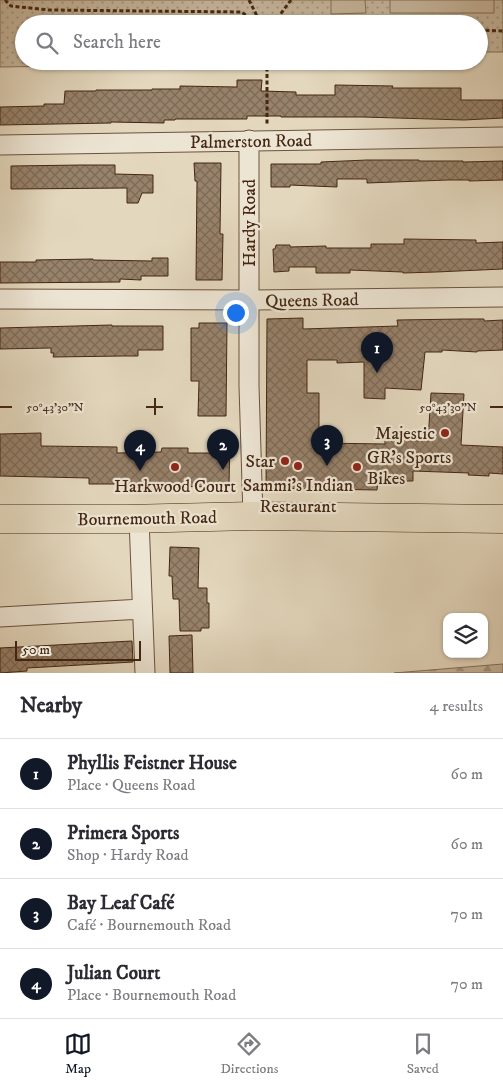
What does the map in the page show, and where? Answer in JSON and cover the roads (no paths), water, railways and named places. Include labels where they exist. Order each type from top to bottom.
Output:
[{"type":"highway","name":"Bournemouth Road","points":[[0,519],[139,519],[253,516],[503,519]]},
{"type":"street","name":"Palmerston Road","points":[[0,145],[503,137]]},
{"type":"street","name":"Hardy Road","points":[[253,516],[249,386],[250,300],[258,140]]},
{"type":"street","name":"Queens Road","points":[[0,299],[503,298]]},
{"type":"street","points":[[139,519],[145,673]]},
{"type":"street","points":[[0,616],[142,609]]},
{"type":"place","name":"Phyllis Feistner House","points":[[377,373]]},
{"type":"place","name":"Majestic","points":[[445,433]]},
{"type":"place","name":"Star","points":[[285,461]]},
{"type":"place","name":"Sammi's Indian Restaurant","points":[[298,466]]},
{"type":"place","name":"Bay Leaf Café","points":[[327,466]]},
{"type":"place","name":"Harkwood Court","points":[[175,467]]},
{"type":"place","name":"GR's Sports Bikes","points":[[357,467]]},
{"type":"place","name":"Primera Sports","points":[[223,470]]},
{"type":"place","name":"Julian Court","points":[[140,471]]}]
